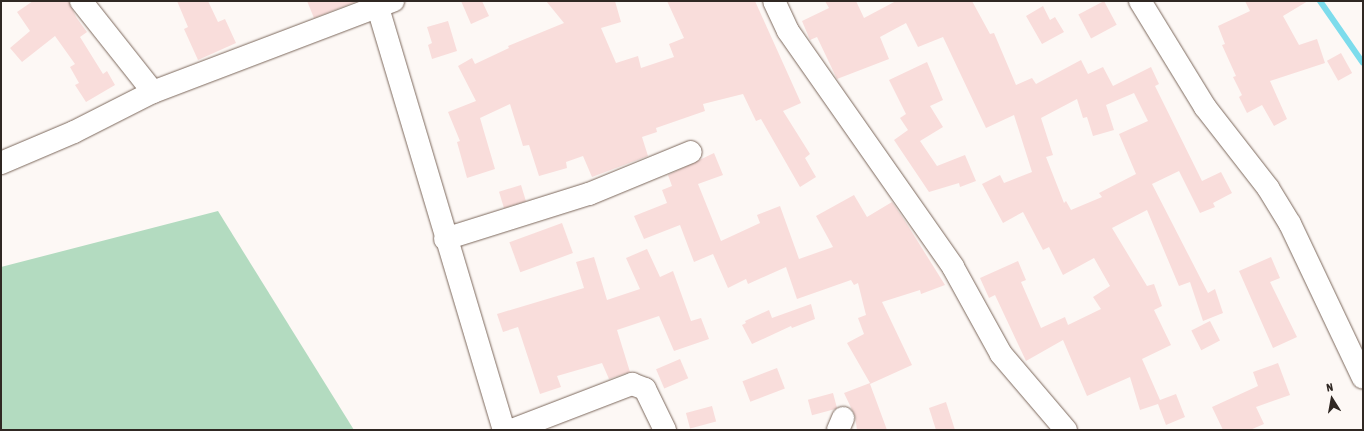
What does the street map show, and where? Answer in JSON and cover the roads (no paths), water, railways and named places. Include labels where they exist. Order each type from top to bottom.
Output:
[{"type":"street","points":[[81,1],[153,92]]},
{"type":"street","points":[[774,1],[788,31],[953,267],[1001,354],[1066,430]]},
{"type":"street","points":[[1140,1],[1205,107],[1268,188],[1290,224],[1363,378]]},
{"type":"street","points":[[1,163],[74,132],[153,92],[382,3],[445,239],[504,430]]},
{"type":"street","points":[[445,239],[589,194],[691,152]]},
{"type":"street","points":[[512,430],[632,384],[645,389],[665,430]]},
{"type":"waterway","points":[[1320,1],[1363,63]]}]
